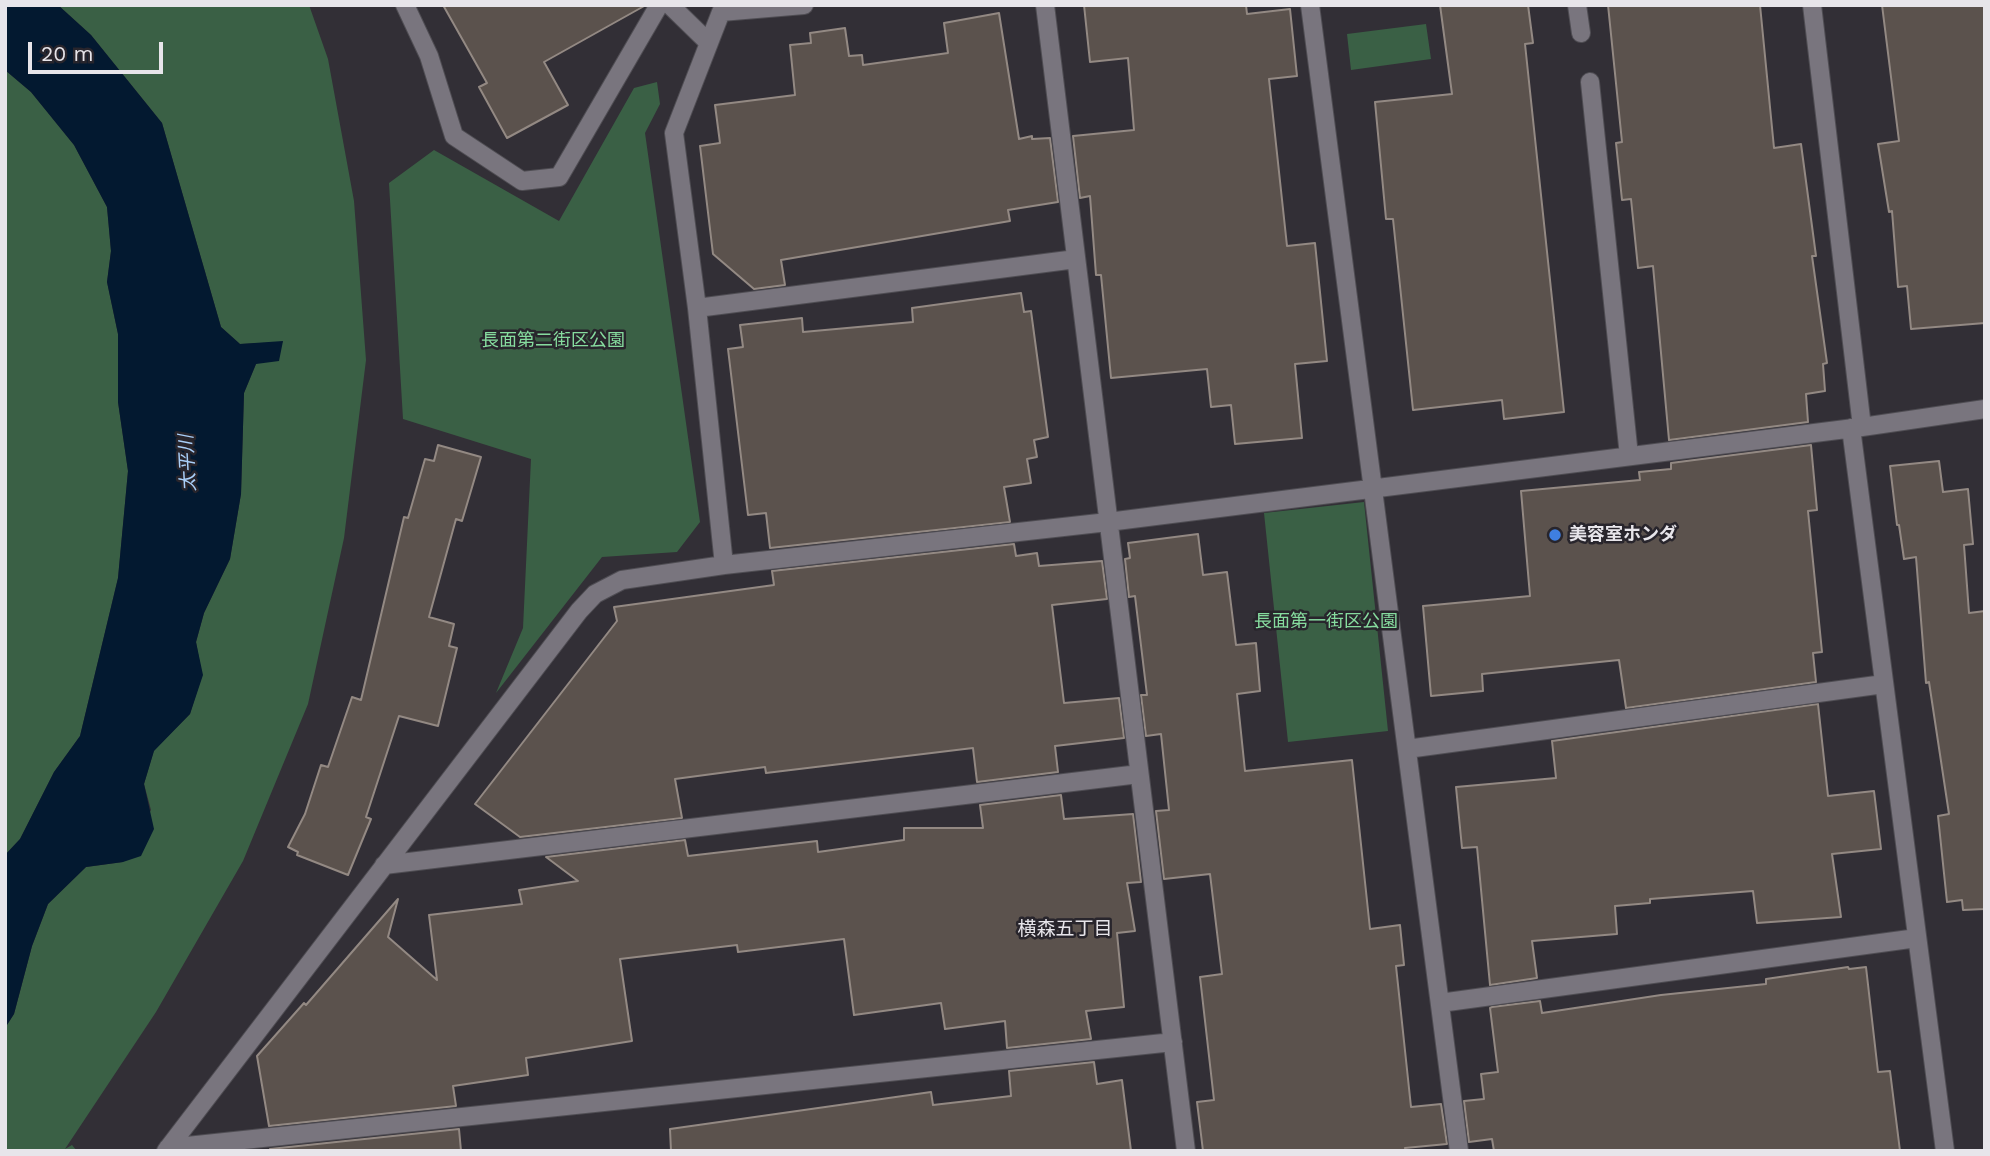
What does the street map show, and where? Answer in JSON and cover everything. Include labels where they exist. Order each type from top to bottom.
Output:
[{"type":"street","points":[[405,5],[429,56],[454,135],[522,181],[559,177],[659,5]]},
{"type":"street","points":[[670,5],[708,42]]},
{"type":"street","points":[[724,565],[697,308],[674,134],[721,12],[804,5]]},
{"type":"street","points":[[1045,5],[1186,1151]]},
{"type":"street","points":[[1310,5],[1459,1151]]},
{"type":"street","points":[[1577,5],[1581,33]]},
{"type":"street","points":[[1812,5],[1884,684],[1945,1151]]},
{"type":"street","points":[[1590,82],[1629,456]]},
{"type":"street","points":[[697,308],[1076,259]]},
{"type":"street","points":[[167,1150],[579,611],[595,594],[622,580],[724,565],[1108,522],[1856,428],[1985,409]]},
{"type":"street","points":[[1407,749],[1884,684]]},
{"type":"street","points":[[384,865],[1139,774]]},
{"type":"street","points":[[1440,1003],[1917,937]]},
{"type":"street","points":[[167,1150],[1173,1042]]},
{"type":"green space","points":[[58,5],[309,5],[328,59],[354,201],[366,360],[344,538],[308,704],[243,861],[156,1012],[65,1149],[72,1145],[77,1151],[5,1151],[5,1028],[14,1014],[32,946],[48,904],[86,867],[123,862],[151,810],[144,784],[154,750],[190,714],[202,675],[196,642],[204,613],[230,559],[241,494],[244,393],[256,364],[283,342],[240,344],[221,327],[162,123],[91,35]]},
{"type":"green space","points":[[1426,24],[1431,59],[1351,70],[1347,34]]},
{"type":"green space","points":[[5,70],[31,92],[74,145],[107,207],[111,251],[107,282],[118,334],[118,402],[128,471],[118,578],[80,736],[54,772],[20,839],[5,855]]},
{"type":"green space","name":"長面第二街区公園","points":[[657,82],[660,104],[645,133],[700,522],[677,552],[602,557],[496,693],[523,628],[531,459],[403,419],[389,183],[434,150],[559,221],[634,88]]},
{"type":"green space","name":"長面第一街区公園","points":[[1364,502],[1388,731],[1288,742],[1264,513]]},
{"type":"water","name":"太平川","points":[[5,5],[58,5],[91,35],[162,123],[221,327],[240,344],[283,341],[279,361],[256,364],[244,393],[241,494],[230,559],[204,613],[196,642],[203,675],[190,714],[154,751],[144,784],[154,829],[141,856],[123,862],[86,867],[48,904],[32,946],[14,1014],[5,1028],[5,855],[20,839],[54,772],[80,736],[118,578],[128,471],[118,402],[118,334],[107,282],[111,251],[107,207],[74,145],[31,92],[5,70]]},
{"type":"building","points":[[443,5],[646,5],[544,62],[568,105],[507,138],[479,87],[487,83]]},
{"type":"building","points":[[1084,5],[1246,5],[1247,14],[1290,9],[1297,76],[1269,79],[1287,246],[1315,243],[1327,361],[1295,364],[1302,438],[1235,444],[1231,405],[1211,407],[1207,369],[1111,378],[1101,275],[1096,275],[1090,196],[1080,198],[1073,136],[1134,130],[1128,58],[1090,62]]},
{"type":"building","points":[[1440,5],[1528,5],[1533,43],[1525,44],[1564,412],[1504,419],[1502,400],[1413,410],[1393,219],[1386,219],[1375,102],[1452,94]]},
{"type":"building","points":[[1608,5],[1760,5],[1774,148],[1801,144],[1816,256],[1812,256],[1827,363],[1823,364],[1825,391],[1806,394],[1808,422],[1669,440],[1653,266],[1638,268],[1631,199],[1622,200],[1616,143],[1622,142]]},
{"type":"building","points":[[1882,5],[1985,5],[1985,323],[1911,329],[1907,286],[1898,287],[1892,211],[1889,212],[1878,144],[1899,141]]},
{"type":"building","points":[[999,13],[1019,139],[1032,136],[1032,139],[1050,138],[1058,202],[1008,210],[1010,221],[781,260],[785,285],[754,289],[713,254],[700,146],[720,143],[715,105],[795,95],[790,45],[811,43],[810,33],[845,28],[849,56],[862,55],[863,65],[948,53],[944,23]]},
{"type":"building","points":[[1021,293],[1024,312],[1031,311],[1048,437],[1034,440],[1037,457],[1027,459],[1031,483],[1004,487],[1010,522],[770,548],[766,513],[748,515],[728,349],[743,347],[740,325],[802,318],[803,332],[913,322],[912,308]]},
{"type":"building","points":[[438,445],[481,457],[462,521],[456,519],[429,617],[454,624],[449,646],[457,648],[438,726],[399,716],[366,817],[371,819],[348,875],[297,855],[298,852],[288,847],[305,814],[321,765],[328,767],[352,697],[361,700],[404,517],[408,518],[425,459],[434,461]]},
{"type":"building","points":[[1811,445],[1817,510],[1808,511],[1822,652],[1813,653],[1816,682],[1626,708],[1619,660],[1482,674],[1483,691],[1431,696],[1423,606],[1530,596],[1521,491],[1640,480],[1639,472],[1671,469],[1671,463]]},
{"type":"building","points":[[1939,461],[1943,492],[1968,489],[1973,544],[1964,545],[1969,613],[1985,611],[1985,909],[1963,910],[1962,900],[1947,902],[1938,816],[1949,814],[1929,682],[1926,683],[1916,557],[1904,559],[1890,466]]},
{"type":"building","points":[[1198,534],[1203,575],[1227,572],[1236,645],[1256,643],[1260,691],[1237,694],[1245,771],[1352,760],[1370,929],[1400,925],[1404,965],[1396,966],[1411,1107],[1441,1104],[1447,1144],[1405,1148],[1406,1151],[1203,1151],[1197,1102],[1214,1100],[1200,977],[1222,974],[1210,874],[1164,879],[1156,811],[1169,810],[1161,734],[1146,736],[1141,695],[1147,695],[1135,596],[1129,597],[1125,559],[1130,558],[1128,543]]},
{"type":"building","points":[[1014,544],[1016,556],[1037,553],[1039,566],[1102,561],[1107,599],[1052,605],[1064,703],[1119,698],[1124,738],[1055,746],[1058,772],[977,782],[973,748],[766,773],[765,767],[675,779],[682,818],[520,837],[475,804],[617,621],[614,607],[774,585],[772,571]]},
{"type":"building","points":[[1818,704],[1828,796],[1874,791],[1881,849],[1832,854],[1841,917],[1757,923],[1753,891],[1650,899],[1650,903],[1615,906],[1617,934],[1532,941],[1537,978],[1490,985],[1477,847],[1462,848],[1456,787],[1556,778],[1552,741]]},
{"type":"building","points":[[1061,795],[1064,819],[1133,814],[1141,882],[1127,883],[1135,931],[1117,933],[1124,1007],[1086,1011],[1091,1039],[1007,1048],[1005,1021],[945,1029],[941,1003],[854,1015],[844,939],[738,952],[737,945],[620,959],[632,1041],[526,1058],[528,1075],[453,1086],[456,1106],[269,1126],[257,1056],[304,1003],[306,1005],[398,899],[388,937],[437,980],[429,915],[522,904],[519,890],[578,881],[546,857],[685,840],[688,856],[817,841],[818,852],[904,840],[904,828],[983,828],[980,805]]},
{"type":"building","points":[[1848,967],[1866,967],[1878,1072],[1890,1071],[1900,1151],[1494,1151],[1492,1139],[1469,1142],[1464,1101],[1484,1099],[1481,1074],[1498,1072],[1492,1007],[1540,1001],[1542,1013],[1661,995],[1766,984],[1766,979]]},
{"type":"building","points":[[1094,1062],[1097,1084],[1122,1080],[1131,1151],[671,1151],[670,1129],[931,1092],[933,1105],[1011,1096],[1009,1071]]},
{"type":"building","points":[[459,1129],[461,1151],[270,1151],[270,1149]]},
{"type":"place","name":"美容室ホンダ","points":[[1555,535]]},
{"type":"district","name":"横森五丁目","points":[[1065,929]]}]
